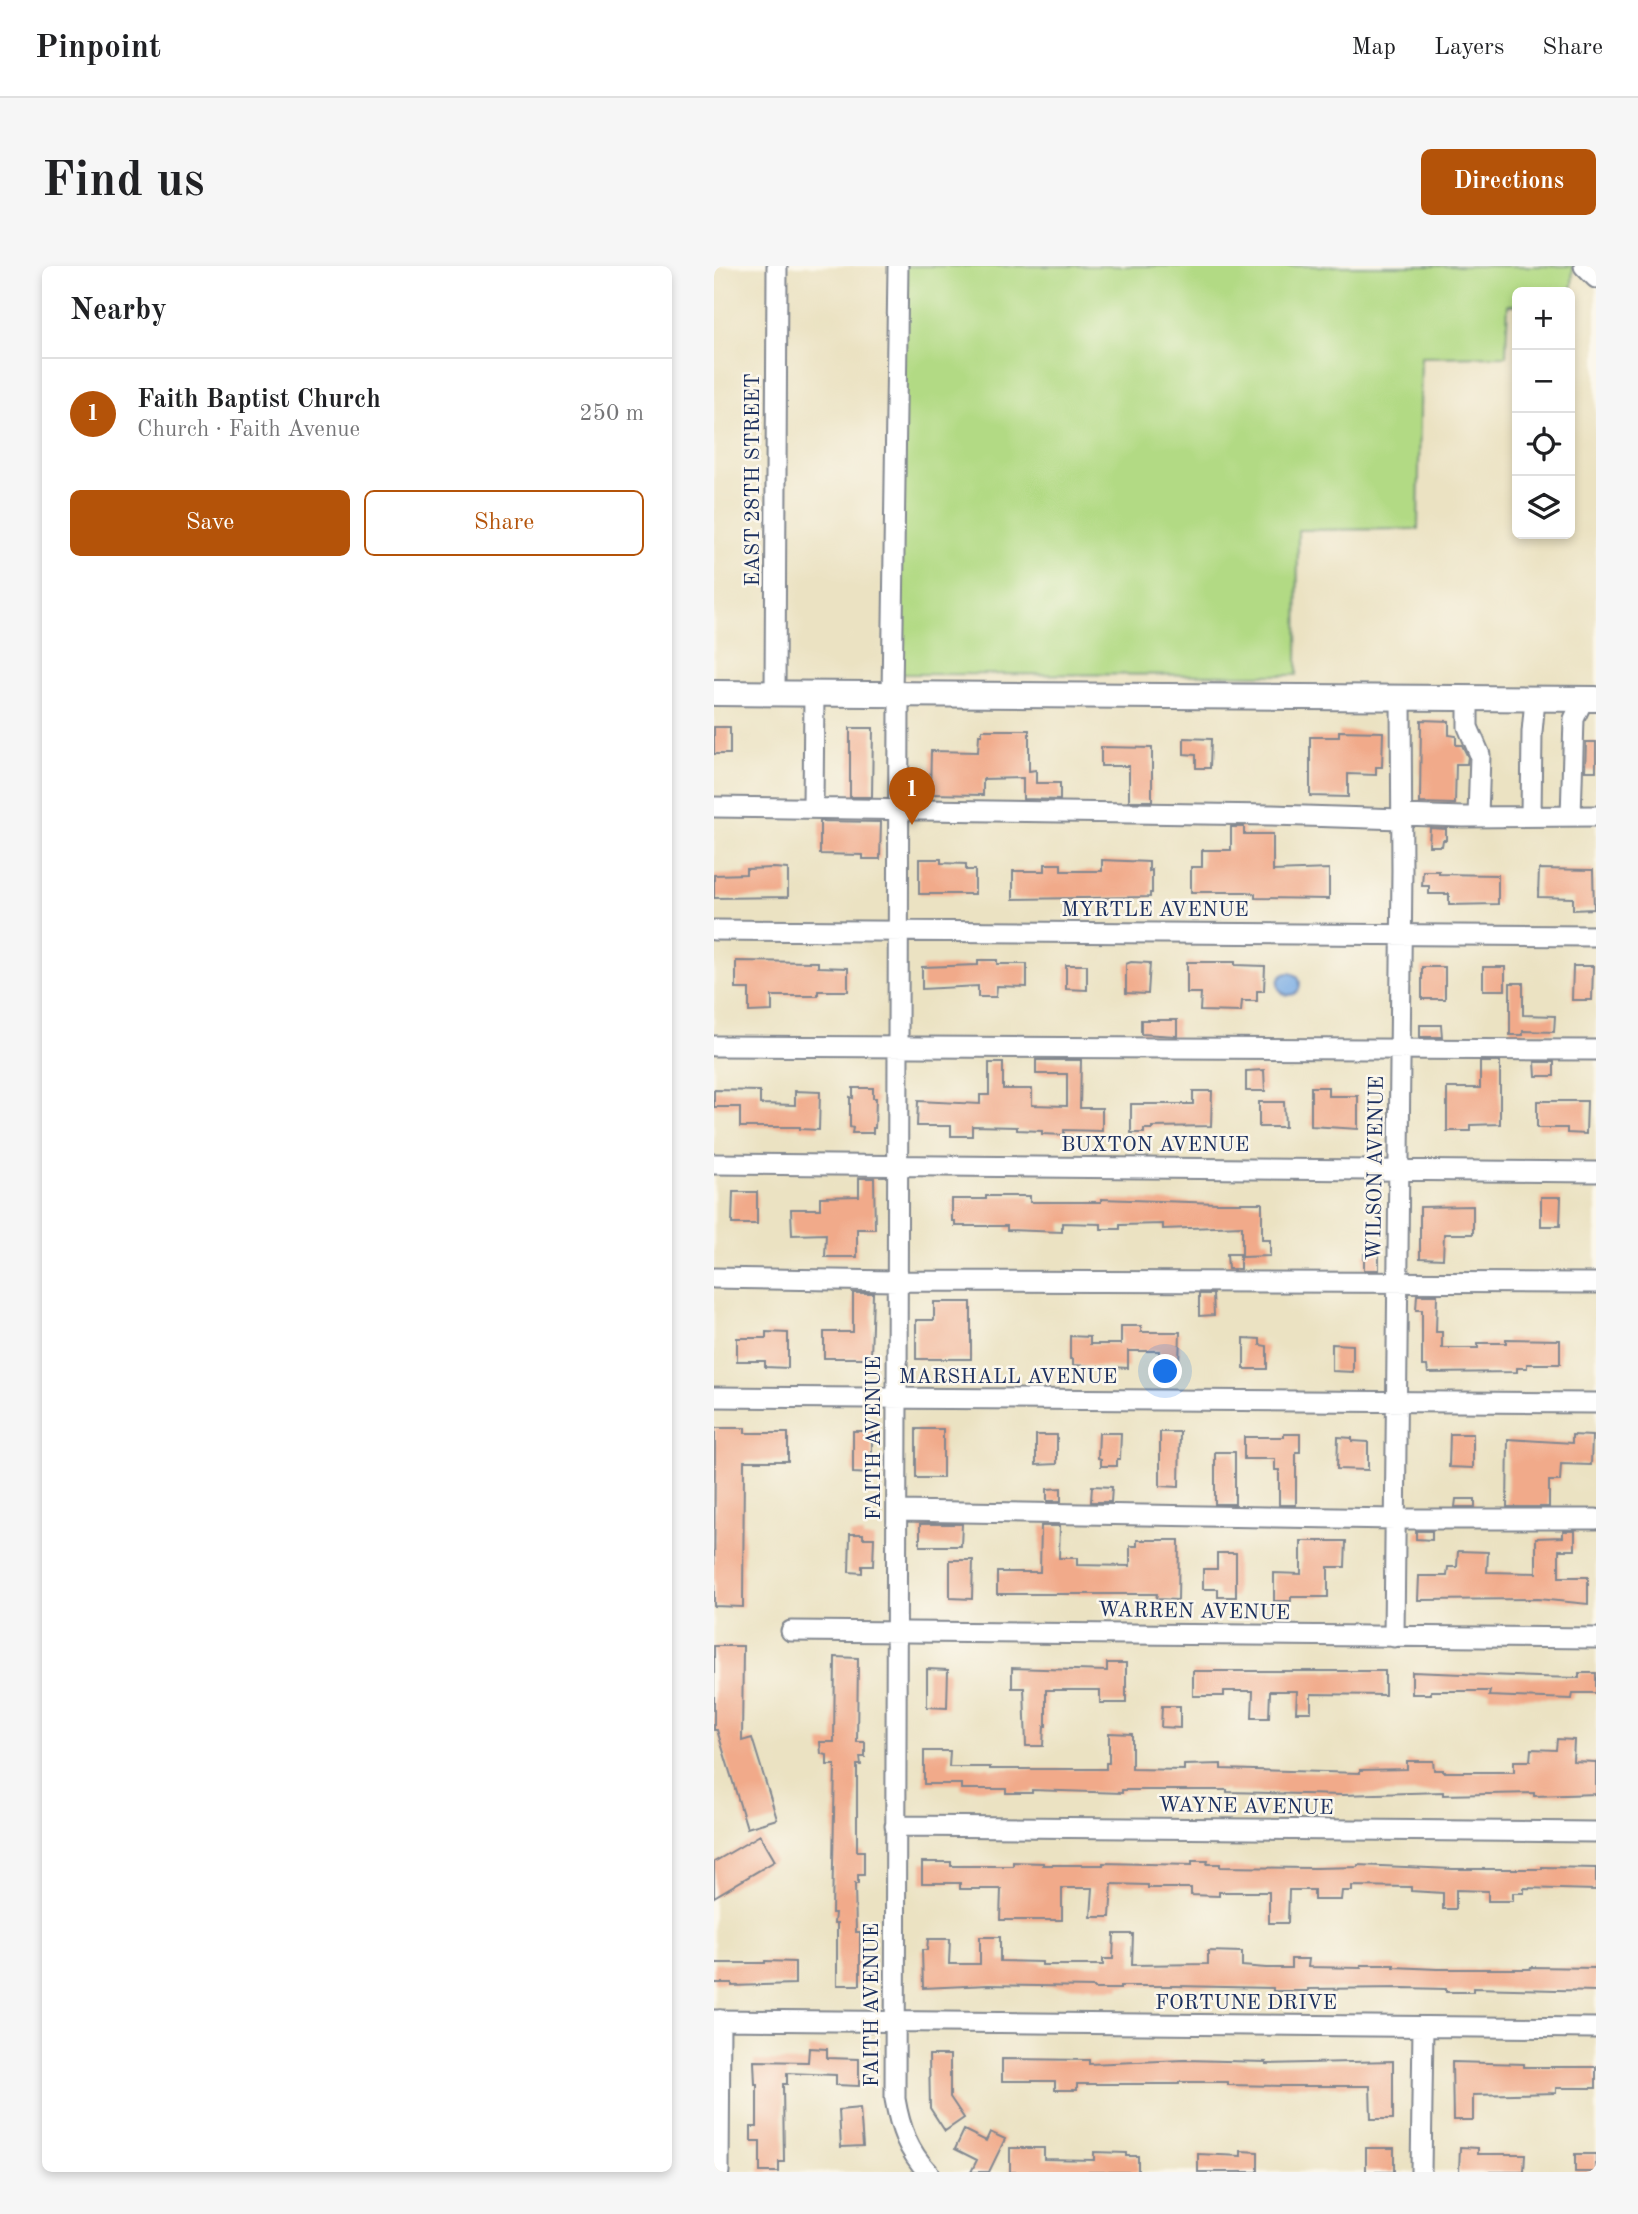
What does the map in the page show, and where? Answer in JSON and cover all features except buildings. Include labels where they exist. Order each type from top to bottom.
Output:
[{"type":"main road","points":[[714,693],[1590,700]]},
{"type":"street","name":"EAST 28TH STREET","points":[[775,694],[777,266]]},
{"type":"street","name":"FAITH AVENUE","points":[[898,266],[895,695],[899,808],[895,2099],[899,2126],[910,2149],[928,2172]]},
{"type":"street","points":[[1584,266],[1596,278]]},
{"type":"street","points":[[813,807],[814,694]]},
{"type":"street","name":"WILSON AVENUE","points":[[1394,1637],[1402,934],[1401,699]]},
{"type":"street","points":[[1468,699],[1468,727],[1480,755],[1478,816]]},
{"type":"street","points":[[1531,816],[1535,700]]},
{"type":"street","points":[[1571,816],[1574,719],[1590,700]]},
{"type":"street","points":[[714,807],[1402,817],[1596,816]]},
{"type":"street","name":"MYRTLE AVENUE","points":[[714,930],[1596,936]]},
{"type":"street","points":[[714,1046],[1596,1050]]},
{"type":"street","name":"BUXTON AVENUE","points":[[714,1164],[1596,1172]]},
{"type":"street","points":[[714,1278],[1596,1283]]},
{"type":"street","name":"MARSHALL AVENUE","points":[[714,1397],[1596,1403]]},
{"type":"street","points":[[897,1511],[1395,1519],[1596,1519]]},
{"type":"street","name":"WARREN AVENUE","points":[[791,1631],[1596,1638]]},
{"type":"street","name":"WAYNE AVENUE","points":[[895,1826],[1596,1832]]},
{"type":"street","points":[[717,2020],[719,2172]]},
{"type":"street","name":"FORTUNE DRIVE","points":[[717,2020],[1596,2028]]},
{"type":"street","points":[[1421,2172],[1423,2027]]},
{"type":"green space","points":[[902,266],[1573,266],[1571,287],[1512,287],[1512,305],[1508,305],[1506,356],[1421,357],[1418,529],[1298,530],[1297,675],[897,674]]},
{"type":"water","points":[[1285,973],[1293,973],[1300,980],[1300,988],[1293,995],[1285,995],[1278,988],[1278,980]]},
{"type":"place","name":"Faith Baptist Church","points":[[912,825]]}]
